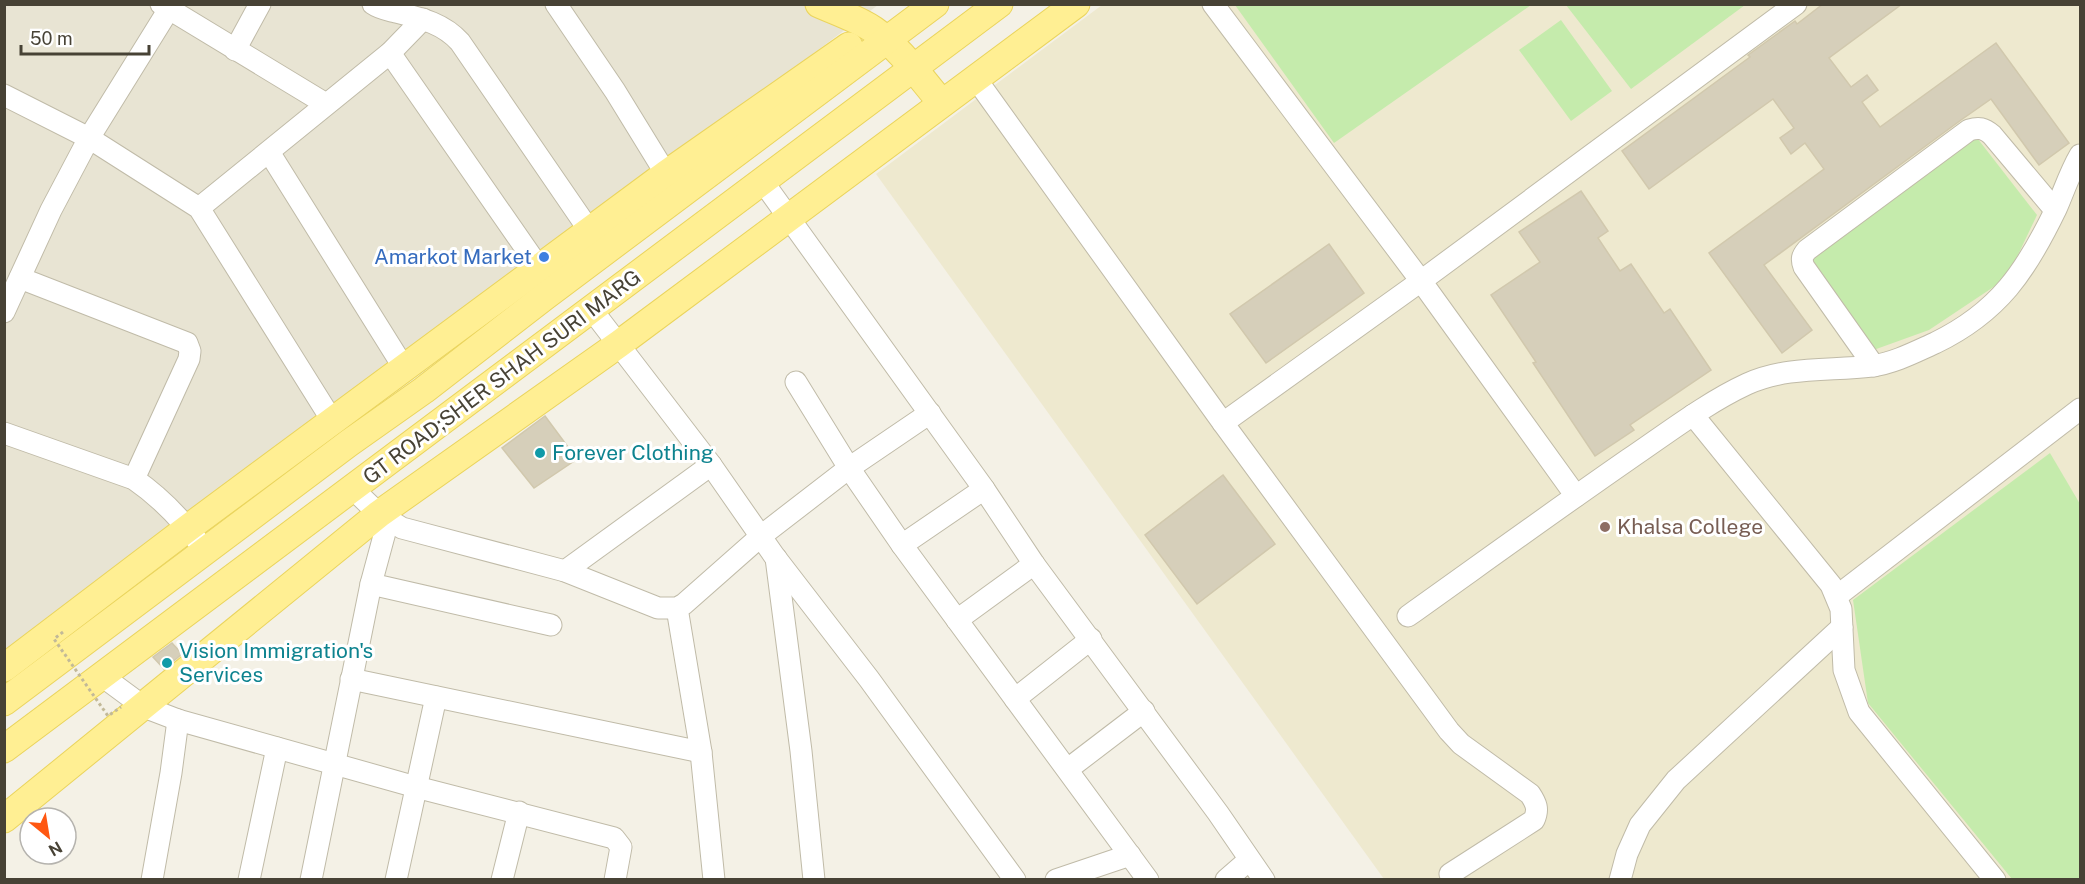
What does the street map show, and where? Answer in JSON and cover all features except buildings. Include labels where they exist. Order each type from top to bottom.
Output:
[{"type":"main road","points":[[819,4],[849,16],[880,35],[942,103]]},
{"type":"main road","points":[[4,668],[188,528],[666,174],[880,35],[906,4]]},
{"type":"main road","name":"GT ROAD;SHER SHAH SURI MARG","points":[[4,702],[349,443],[424,390],[880,35],[935,4]]},
{"type":"main road","name":"GT ROAD;SHER SHAH SURI MARG","points":[[4,749],[999,4]]},
{"type":"main road","points":[[4,819],[132,707],[1076,4]]},
{"type":"street","points":[[235,50],[260,4]]},
{"type":"street","points":[[373,4],[378,8],[423,19],[444,27],[460,42],[589,230]]},
{"type":"street","points":[[556,4],[666,174]]},
{"type":"street","points":[[1213,4],[1421,281],[1576,496]]},
{"type":"street","points":[[1223,423],[1421,281],[1796,4]]},
{"type":"street","points":[[4,312],[51,210],[89,138],[165,7],[326,104]]},
{"type":"street","points":[[199,208],[390,53],[423,19]]},
{"type":"street","points":[[390,53],[540,269]]},
{"type":"street","points":[[976,79],[1223,423],[1461,744],[1530,794],[1534,800],[1537,807],[1534,820],[1450,874]]},
{"type":"street","points":[[4,95],[89,138],[199,208],[333,422]]},
{"type":"street","points":[[1874,366],[1804,267],[1803,255],[1807,249],[1969,130],[1979,128],[1985,129],[1992,135],[2055,210]]},
{"type":"street","points":[[269,152],[404,368]]},
{"type":"street","points":[[1408,616],[1693,415],[1747,384],[1791,370],[1874,366],[1907,356],[1965,327],[1991,307],[2011,287],[2055,210],[2080,155]]},
{"type":"street","points":[[763,182],[984,489],[1034,564],[1144,711],[1264,879]]},
{"type":"street","points":[[20,278],[187,343],[190,351],[189,359],[134,479]]},
{"type":"street","points":[[592,310],[711,465],[760,536],[869,679],[1015,879]]},
{"type":"street","points":[[796,382],[849,468],[902,545],[1148,879]]},
{"type":"street","points":[[1837,596],[2080,409]]},
{"type":"street","points":[[353,489],[383,518],[410,531],[565,571],[658,608],[677,608],[760,536],[849,468],[930,413]]},
{"type":"street","points":[[1693,415],[1831,585],[1841,609],[1844,670],[1859,712],[1995,879]]},
{"type":"street","points":[[4,433],[134,479],[152,492],[188,528],[205,551]]},
{"type":"street","points":[[565,571],[711,465]]},
{"type":"street","points":[[902,545],[984,489]]},
{"type":"street","points":[[311,879],[383,518]]},
{"type":"street","points":[[776,557],[801,751],[814,879]]},
{"type":"street","points":[[957,620],[1034,564]]},
{"type":"street","points":[[371,584],[551,625]]},
{"type":"street","points":[[677,608],[701,752],[714,879]]},
{"type":"street","points":[[1620,879],[1626,854],[1640,825],[1676,780],[1842,627]]},
{"type":"street","points":[[1015,699],[1091,639]]},
{"type":"street","points":[[102,676],[132,707],[416,787],[614,838],[621,848],[615,879]]},
{"type":"street","points":[[351,680],[701,752]]},
{"type":"street","points":[[396,879],[436,697]]},
{"type":"street","points":[[1068,769],[1144,711]]},
{"type":"street","points":[[152,879],[178,720]]},
{"type":"street","points":[[249,879],[277,748]]},
{"type":"street","points":[[502,879],[519,812]]},
{"type":"street","points":[[1056,879],[1130,855]]},
{"type":"street","points":[[1226,879],[1250,860]]},
{"type":"path","points":[[63,632],[54,639],[108,716],[132,707]]},
{"type":"shaded area","points":[[5,5],[878,5],[5,660]]},
{"type":"shaded area","name":"Khalsa College","points":[[1102,5],[2080,5],[2080,879],[1384,879],[876,174]]},
{"type":"green space","points":[[1235,5],[1531,5],[1334,143]]},
{"type":"green space","points":[[1566,5],[1745,5],[1631,89]]},
{"type":"green space","points":[[1561,20],[1612,91],[1571,121],[1519,50]]},
{"type":"green space","points":[[1974,134],[2037,215],[2007,278],[1929,330],[1868,352],[1803,260]]},
{"type":"green space","points":[[2050,453],[2080,504],[2080,879],[2012,879],[1868,703],[1853,600]]},
{"type":"place","name":"Amarkot Market","points":[[544,257]]},
{"type":"place","name":"Forever Clothing","points":[[540,453]]},
{"type":"place","name":"Khalsa College","points":[[1605,527]]},
{"type":"place","name":"Vision Immigration's Services","points":[[167,663]]}]
